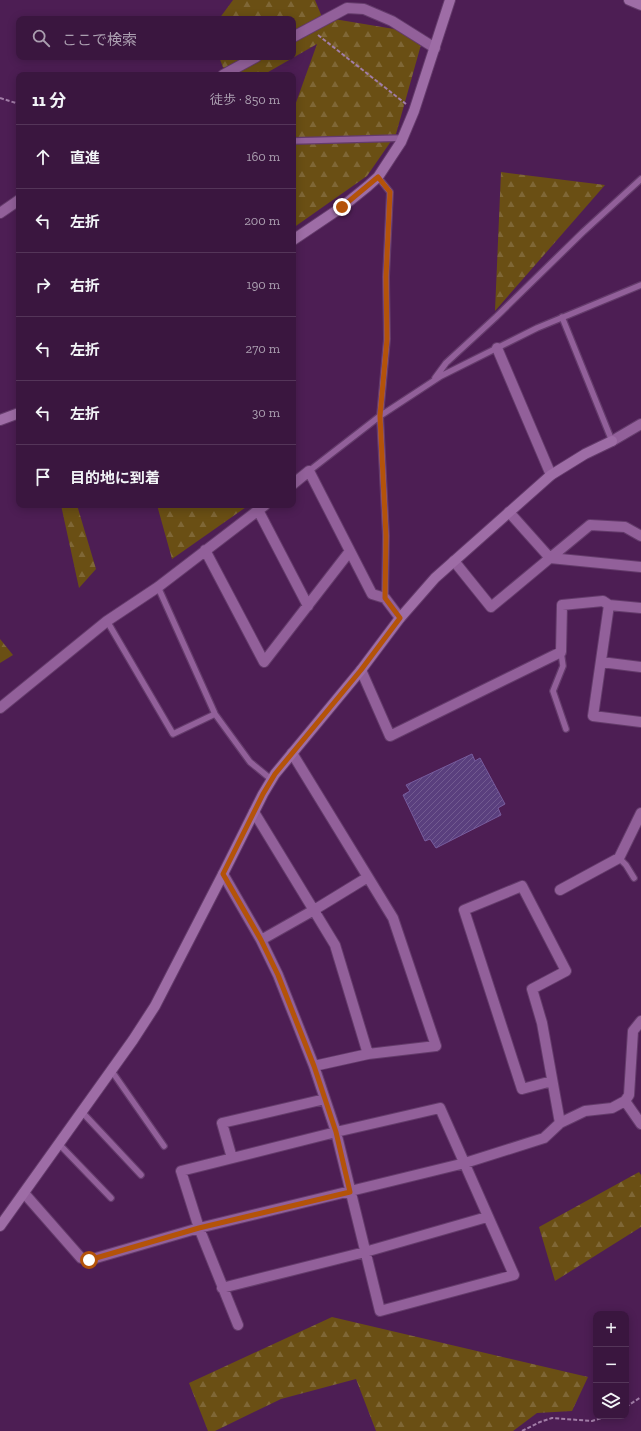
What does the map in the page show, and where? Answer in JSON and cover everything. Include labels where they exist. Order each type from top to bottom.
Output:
[{"type":"street","points":[[296,238],[342,207],[378,177],[403,138],[414,111],[450,0]]},
{"type":"street","points":[[629,0],[641,5]]},
{"type":"street","points":[[296,35],[347,8],[364,9],[392,22],[435,48]]},
{"type":"street","points":[[228,72],[250,60]]},
{"type":"street","points":[[0,213],[16,202]]},
{"type":"street","points":[[497,348],[551,475]]},
{"type":"street","points":[[0,420],[16,414]]},
{"type":"street","points":[[0,1226],[82,1112],[155,1006],[263,794],[292,753],[361,670],[400,618],[435,578],[551,475],[585,454],[641,424]]},
{"type":"street","points":[[296,482],[309,471],[372,594],[385,598],[400,618]]},
{"type":"street","points":[[0,708],[107,621],[158,587],[262,508],[308,606]]},
{"type":"street","points":[[509,512],[550,558],[641,567]]},
{"type":"street","points":[[454,561],[491,608],[590,525],[625,527],[641,536]]},
{"type":"street","points":[[205,550],[264,662],[350,551]]},
{"type":"street","points":[[361,670],[390,736],[561,652],[562,605],[603,601],[610,605],[641,608]]},
{"type":"street","points":[[610,605],[593,716],[641,722]]},
{"type":"street","points":[[601,662],[641,667]]},
{"type":"street","points":[[292,753],[393,918],[436,1046],[368,1054],[314,1066]]},
{"type":"street","points":[[254,812],[335,945],[368,1054]]},
{"type":"street","points":[[560,890],[619,858],[640,820]]},
{"type":"street","points":[[223,874],[261,940],[278,975],[314,1066],[336,1132],[380,1311],[514,1275],[440,1108],[336,1132],[181,1171],[199,1228],[238,1325]]},
{"type":"street","points":[[261,940],[368,877]]},
{"type":"street","points":[[552,1081],[522,1089],[464,910],[522,886],[566,970],[532,989],[542,1023],[560,1123]]},
{"type":"street","points":[[24,1193],[81,1258],[89,1260],[199,1228],[465,1163],[544,1138],[560,1123],[586,1111],[612,1108],[624,1101],[629,1095],[633,1031],[641,1020]]},
{"type":"street","points":[[232,1158],[222,1123],[325,1099]]},
{"type":"street","points":[[624,1101],[641,1124]]},
{"type":"street","points":[[222,1288],[365,1252],[487,1217]]},
{"type":"lane","points":[[296,141],[403,138]]},
{"type":"lane","points":[[378,177],[390,192],[386,277],[387,339],[380,416],[386,536],[385,598]]},
{"type":"lane","points":[[433,381],[446,363],[641,179]]},
{"type":"lane","points":[[309,471],[380,416],[433,381],[537,328],[641,285]]},
{"type":"lane","points":[[562,317],[612,440]]},
{"type":"lane","points":[[158,587],[215,714],[250,762],[272,780]]},
{"type":"lane","points":[[107,621],[173,734],[215,714]]},
{"type":"lane","points":[[561,652],[563,666],[553,691],[566,729]]},
{"type":"lane","points":[[619,858],[626,865],[634,878]]},
{"type":"lane","points":[[111,1070],[164,1146]]},
{"type":"lane","points":[[82,1112],[141,1175]]},
{"type":"lane","points":[[58,1144],[111,1198]]},
{"type":"path","points":[[309,28],[414,111]]},
{"type":"path","points":[[0,98],[16,103]]},
{"type":"path","points":[[629,1405],[641,1397]]},
{"type":"path","points":[[522,1431],[552,1418],[592,1421],[598,1419]]},
{"type":"green space","points":[[233,0],[315,0],[322,17],[424,34],[396,134],[367,176],[296,226],[296,103],[317,44],[296,56],[296,16],[221,16]]},
{"type":"green space","points":[[220,60],[289,60],[268,72],[225,72]]},
{"type":"green space","points":[[501,172],[605,185],[495,311]]},
{"type":"green space","points":[[62,508],[78,508],[96,569],[79,588]]},
{"type":"green space","points":[[158,508],[245,508],[172,559]]},
{"type":"green space","points":[[0,639],[13,655],[0,663]]},
{"type":"green space","points":[[639,1172],[641,1175],[641,1227],[555,1281],[539,1227]]},
{"type":"green space","points":[[332,1317],[588,1377],[572,1411],[537,1413],[513,1431],[376,1431],[356,1379],[281,1399],[215,1431],[208,1431],[189,1383]]},
{"type":"building","points":[[472,754],[475,761],[480,758],[505,804],[498,808],[501,815],[436,848],[430,839],[425,841],[403,795],[410,791],[406,785]]},
{"type":"route","points":[[89,1260],[199,1228],[350,1192],[336,1132],[314,1066],[278,975],[261,940],[223,874],[263,794],[275,774],[361,670],[400,618],[385,598],[386,536],[380,416],[387,339],[386,277],[390,192],[378,177],[342,207]]}]
